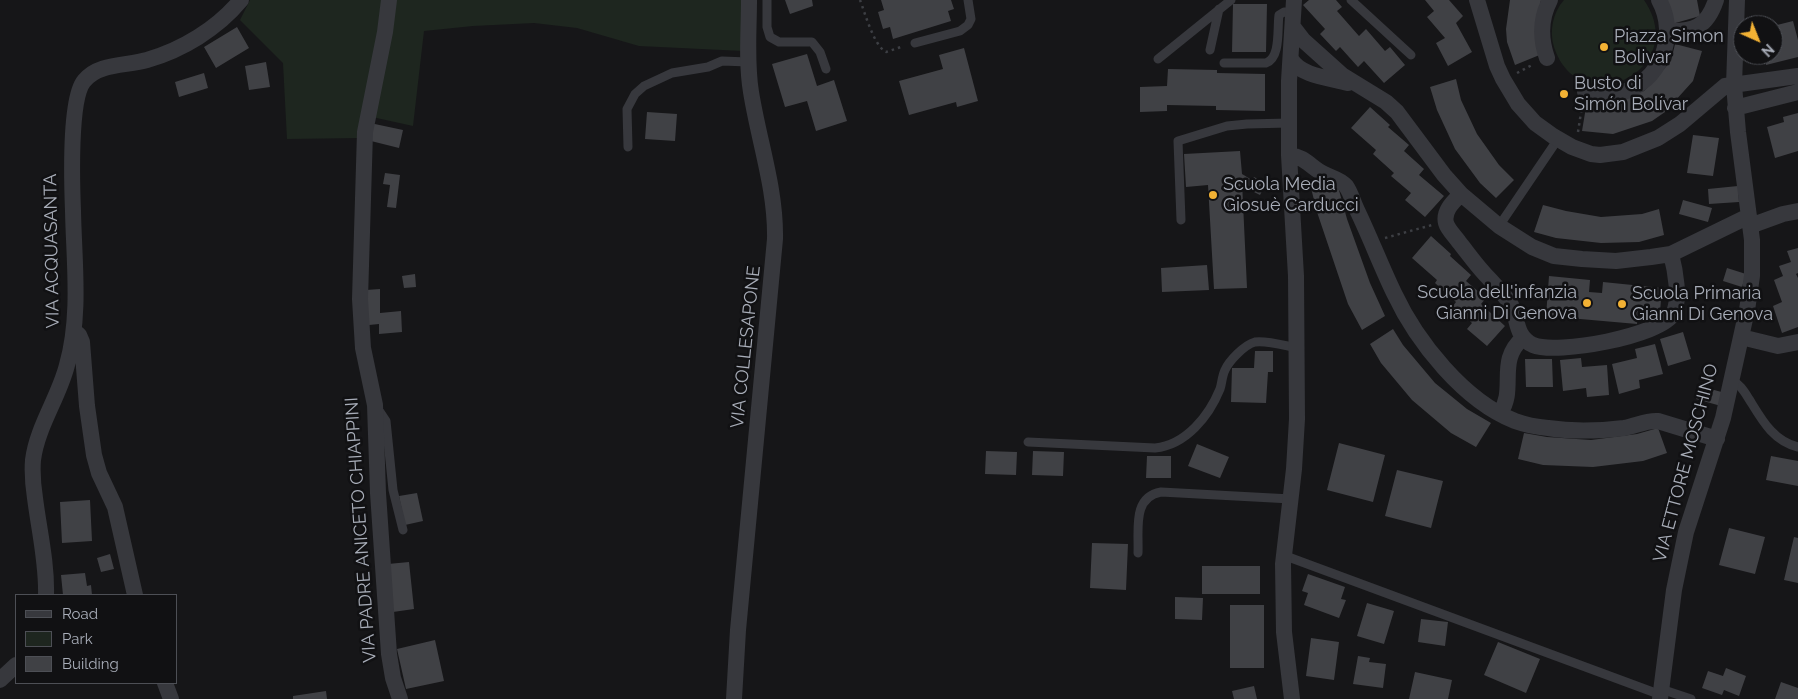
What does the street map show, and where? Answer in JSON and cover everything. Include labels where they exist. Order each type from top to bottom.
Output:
[{"type":"street","name":"VIA ACQUASANTA","points":[[46,594],[46,576],[32,475],[33,460],[41,430],[64,378],[74,331],[75,297],[71,164],[79,88],[90,74],[99,70],[168,53],[194,40],[230,12],[241,0]]},
{"type":"street","name":"VIA PADRE ANICETO CHIAPPINI","points":[[389,0],[385,32],[367,115],[363,145],[361,333],[375,410],[388,654],[400,699]]},
{"type":"street","name":"VIA COLLESAPONE","points":[[734,699],[738,630],[775,240],[773,195],[750,91],[748,62],[749,0]]},
{"type":"street","points":[[1476,0],[1503,79],[1518,104],[1527,115],[1558,139],[1591,154],[1623,152],[1647,143],[1668,132],[1691,116],[1725,86],[1798,76]]},
{"type":"street","points":[[1547,58],[1541,29],[1550,0]]},
{"type":"street","points":[[1585,92],[1609,94],[1624,91],[1646,79],[1659,64],[1668,31],[1666,15],[1659,0]]},
{"type":"street","points":[[1668,31],[1683,32],[1696,28],[1708,16],[1716,0]]},
{"type":"street","name":"VIA ETTORE MOSCHINO","points":[[1660,694],[1674,590],[1686,532],[1717,439],[1741,337],[1752,276],[1753,252],[1734,85],[1737,0]]},
{"type":"street","points":[[1293,13],[1300,37],[1357,85],[1386,102],[1397,112],[1444,175],[1461,194],[1499,226],[1532,247],[1554,256],[1616,261],[1671,254],[1750,221],[1798,211]]},
{"type":"street","points":[[1292,699],[1286,662],[1283,617],[1283,555],[1298,419],[1296,276],[1289,155],[1293,13]]},
{"type":"street","points":[[1291,55],[1300,46],[1317,53]]},
{"type":"street","points":[[1291,55],[1298,68],[1357,85]]},
{"type":"street","points":[[1290,81],[1297,74],[1310,73]]},
{"type":"street","points":[[1736,108],[1798,92]]},
{"type":"street","points":[[1289,155],[1301,157],[1324,174],[1344,183],[1403,311],[1452,376],[1468,391],[1500,414],[1522,423],[1570,430],[1611,429],[1648,421],[1658,421],[1717,439]]},
{"type":"street","points":[[1461,194],[1449,207],[1446,221],[1450,229],[1510,304],[1517,327],[1523,338],[1529,343],[1543,348],[1606,342],[1664,324],[1671,316],[1676,303],[1676,273],[1671,254]]},
{"type":"street","points":[[74,331],[79,335],[82,342],[87,406],[94,455],[99,473],[115,507],[135,594]]},
{"type":"street","points":[[1741,337],[1778,346],[1798,342]]},
{"type":"street","points":[[1500,414],[1506,404],[1512,349],[1523,338]]},
{"type":"street","points":[[0,680],[15,666]]},
{"type":"street","points":[[165,684],[170,699]]},
{"type":"lane","points":[[767,0],[767,27],[770,37],[779,42],[812,42],[818,47],[826,69]]},
{"type":"lane","points":[[915,43],[965,28],[972,19],[968,0]]},
{"type":"lane","points":[[1158,59],[1231,0]]},
{"type":"lane","points":[[1352,0],[1411,55]]},
{"type":"lane","points":[[1210,50],[1219,9]]},
{"type":"lane","points":[[1224,63],[1266,63],[1271,61],[1276,53],[1279,14],[1284,12],[1293,13]]},
{"type":"lane","points":[[628,147],[626,109],[631,99],[644,86],[672,73],[708,66],[722,61],[748,62]]},
{"type":"lane","points":[[1181,220],[1178,141],[1227,126],[1289,123]]},
{"type":"lane","points":[[1499,226],[1558,139]]},
{"type":"lane","points":[[1028,442],[1155,448],[1172,444],[1188,435],[1204,416],[1220,389],[1225,370],[1245,348],[1255,342],[1261,342],[1297,348]]},
{"type":"lane","points":[[1731,380],[1741,387],[1774,434],[1785,443],[1798,447]]},
{"type":"lane","points":[[375,410],[382,414],[386,421],[393,490],[403,530]]},
{"type":"lane","points":[[1138,553],[1140,508],[1146,498],[1156,493],[1290,498]]},
{"type":"lane","points":[[1283,555],[1660,694],[1691,699]]},
{"type":"path","points":[[860,0],[875,39],[882,50],[888,51],[915,43]]},
{"type":"path","points":[[1503,79],[1547,58]]},
{"type":"path","points":[[1578,132],[1585,92]]},
{"type":"path","points":[[1372,242],[1446,221]]},
{"type":"green space","points":[[250,0],[744,0],[743,51],[639,46],[577,28],[534,23],[424,31],[413,126],[363,115],[360,138],[287,139],[283,63],[240,20]]},
{"type":"green space","name":"Piazza Simon Bolivar","points":[[1564,0],[1644,0],[1655,25],[1654,48],[1643,66],[1626,79],[1606,84],[1585,82],[1567,70],[1554,47],[1552,35],[1553,22],[1557,10]]},
{"type":"building","points":[[785,0],[812,0],[813,6],[790,14]]},
{"type":"building","points":[[881,0],[951,0],[954,9],[948,11],[951,21],[893,39],[890,27],[883,29],[878,12],[884,10]]},
{"type":"building","points":[[1309,0],[1336,0],[1342,7],[1337,11],[1359,36],[1366,29],[1385,51],[1390,47],[1405,65],[1384,83],[1364,61],[1358,67],[1340,47],[1336,51],[1320,34],[1325,29],[1303,5]]},
{"type":"building","points":[[1425,0],[1449,0],[1463,16],[1456,23],[1472,52],[1448,66],[1436,43],[1445,38],[1427,17],[1434,11]]},
{"type":"building","points":[[1510,0],[1541,0],[1535,34],[1542,54],[1515,65],[1507,42],[1506,29]]},
{"type":"building","points":[[1663,0],[1697,0],[1700,16],[1672,24]]},
{"type":"building","points":[[1233,4],[1267,4],[1266,52],[1232,52]]},
{"type":"building","points":[[1793,21],[1798,40],[1798,57],[1783,61],[1783,24]]},
{"type":"building","points":[[237,27],[249,48],[216,68],[204,47]]},
{"type":"building","points":[[1675,44],[1702,51],[1693,81],[1665,112],[1652,121],[1613,134],[1582,131],[1587,101],[1608,104],[1644,91],[1671,61]]},
{"type":"building","points":[[964,48],[978,101],[957,107],[956,102],[909,115],[899,81],[943,69],[939,55]]},
{"type":"building","points":[[807,54],[817,86],[834,80],[847,121],[816,131],[807,101],[785,107],[772,64]]},
{"type":"building","points":[[266,62],[270,87],[249,90],[245,66]]},
{"type":"building","points":[[1168,69],[1217,70],[1217,73],[1265,74],[1265,111],[1216,110],[1216,106],[1167,105],[1167,111],[1140,112],[1140,87],[1167,86]]},
{"type":"building","points":[[204,73],[208,88],[179,97],[175,82]]},
{"type":"building","points":[[1456,79],[1461,100],[1477,134],[1499,165],[1514,180],[1496,198],[1480,183],[1455,149],[1437,110],[1430,87]]},
{"type":"building","points":[[1370,107],[1390,125],[1388,127],[1409,145],[1404,151],[1424,169],[1419,175],[1444,196],[1425,217],[1405,200],[1411,193],[1391,176],[1394,173],[1373,154],[1376,150],[1351,128]]},
{"type":"building","points":[[647,112],[677,114],[675,141],[645,139]]},
{"type":"building","points":[[1798,113],[1798,151],[1775,158],[1767,127],[1784,122],[1783,117]]},
{"type":"building","points":[[370,123],[403,130],[399,148],[367,140]]},
{"type":"building","points":[[1693,135],[1719,138],[1713,176],[1687,173]]},
{"type":"building","points":[[1240,151],[1242,174],[1252,180],[1254,177],[1266,183],[1260,195],[1248,189],[1249,186],[1242,182],[1247,288],[1214,289],[1208,185],[1186,187],[1184,154]]},
{"type":"building","points":[[385,173],[400,175],[396,208],[387,207],[390,185],[383,184]]},
{"type":"building","points":[[1337,183],[1347,219],[1370,283],[1385,316],[1362,330],[1348,304],[1317,212],[1311,188]]},
{"type":"building","points":[[1738,186],[1739,202],[1709,204],[1708,189]]},
{"type":"building","points":[[1683,200],[1712,208],[1708,222],[1679,214]]},
{"type":"building","points":[[1543,205],[1601,217],[1642,214],[1659,209],[1664,235],[1639,242],[1601,243],[1556,238],[1534,232]]},
{"type":"building","points":[[1431,236],[1471,275],[1466,281],[1486,298],[1481,304],[1505,326],[1487,346],[1467,329],[1472,323],[1453,306],[1456,302],[1435,283],[1437,280],[1412,258]]},
{"type":"building","points":[[1798,248],[1798,273],[1796,274],[1798,278],[1798,327],[1782,333],[1773,306],[1782,302],[1774,280],[1783,276],[1779,266],[1791,262],[1787,251]]},
{"type":"building","points":[[1207,265],[1209,290],[1162,292],[1161,268]]},
{"type":"building","points":[[1727,268],[1746,274],[1742,287],[1723,281]]},
{"type":"building","points":[[415,274],[416,287],[404,288],[402,276]]},
{"type":"building","points":[[1549,276],[1590,280],[1589,292],[1602,293],[1603,282],[1662,288],[1660,312],[1638,310],[1637,324],[1546,316]]},
{"type":"building","points":[[380,289],[380,313],[401,311],[402,332],[379,334],[379,324],[369,325],[366,290]]},
{"type":"building","points":[[1393,329],[1403,345],[1435,383],[1467,409],[1491,423],[1476,447],[1451,433],[1412,400],[1381,363],[1370,344]]},
{"type":"building","points":[[1683,332],[1691,359],[1668,366],[1660,339]]},
{"type":"building","points":[[1655,344],[1663,374],[1639,380],[1640,388],[1619,394],[1612,364],[1637,358],[1635,349]]},
{"type":"building","points":[[1255,351],[1273,351],[1273,372],[1268,372],[1266,403],[1231,402],[1232,368],[1254,368]]},
{"type":"building","points":[[1581,358],[1582,367],[1607,365],[1609,395],[1587,397],[1586,388],[1563,391],[1560,360]]},
{"type":"building","points":[[1525,359],[1552,359],[1553,387],[1526,387]]},
{"type":"building","points":[[1700,386],[1725,393],[1721,406],[1696,399]]},
{"type":"building","points":[[1658,428],[1667,453],[1643,461],[1593,467],[1543,465],[1518,459],[1524,433],[1547,437],[1591,440],[1637,434]]},
{"type":"building","points":[[1339,443],[1385,455],[1373,502],[1327,490]]},
{"type":"building","points":[[1197,444],[1229,457],[1220,478],[1188,466]]},
{"type":"building","points":[[986,451],[1017,452],[1016,475],[985,474]]},
{"type":"building","points":[[1033,451],[1064,452],[1063,476],[1032,475]]},
{"type":"building","points":[[1147,456],[1171,456],[1171,478],[1146,478]]},
{"type":"building","points":[[1771,456],[1798,461],[1798,486],[1766,480]]},
{"type":"building","points":[[1397,470],[1443,481],[1431,528],[1385,516]]},
{"type":"building","points":[[417,493],[423,521],[405,525],[399,496]]},
{"type":"building","points":[[90,500],[92,541],[62,543],[60,502]]},
{"type":"building","points":[[1729,528],[1765,537],[1755,574],[1719,565]]},
{"type":"building","points":[[1794,537],[1798,538],[1798,583],[1784,580]]},
{"type":"building","points":[[1092,543],[1128,544],[1126,590],[1090,588]]},
{"type":"building","points":[[110,554],[114,569],[101,572],[97,558]]},
{"type":"building","points":[[409,562],[414,609],[393,612],[388,564]]},
{"type":"building","points":[[1202,566],[1260,566],[1260,594],[1202,594]]},
{"type":"building","points":[[85,573],[87,586],[91,585],[92,594],[63,594],[61,575]]},
{"type":"building","points":[[1308,574],[1345,587],[1341,599],[1346,600],[1339,618],[1304,605],[1308,593],[1302,591]]},
{"type":"building","points":[[1175,597],[1203,598],[1202,620],[1175,619]]},
{"type":"building","points":[[1367,603],[1394,611],[1384,644],[1357,636]]},
{"type":"building","points":[[1230,605],[1264,605],[1264,668],[1230,668]]},
{"type":"building","points":[[1421,619],[1448,622],[1445,646],[1418,642]]},
{"type":"building","points":[[1311,638],[1339,642],[1334,680],[1306,676]]},
{"type":"building","points":[[435,640],[444,681],[406,689],[397,649]]},
{"type":"building","points":[[1498,642],[1540,659],[1526,693],[1484,675]]},
{"type":"building","points":[[1358,656],[1370,658],[1369,662],[1386,664],[1383,688],[1353,684]]},
{"type":"building","points":[[1726,668],[1746,676],[1739,696],[1724,690],[1722,695],[1702,688],[1708,671],[1723,676]]},
{"type":"building","points":[[1415,672],[1452,680],[1448,699],[1409,699]]},
{"type":"building","points":[[1781,682],[1798,688],[1798,699],[1775,699]]},
{"type":"building","points":[[1254,686],[1257,699],[1234,699],[1232,691]]},
{"type":"building","points":[[326,691],[327,699],[293,699],[293,696]]},
{"type":"place","name":"Piazza Simon Bolivar","points":[[1604,47]]},
{"type":"place","name":"Busto di Simón Bolívar","points":[[1564,94]]},
{"type":"place","name":"Scuola Media Giosuè Carducci","points":[[1213,195]]},
{"type":"place","name":"Scuola dell'infanzia Gianni Di Genova","points":[[1587,303]]},
{"type":"place","name":"Scuola Primaria Gianni Di Genova","points":[[1622,304]]}]
